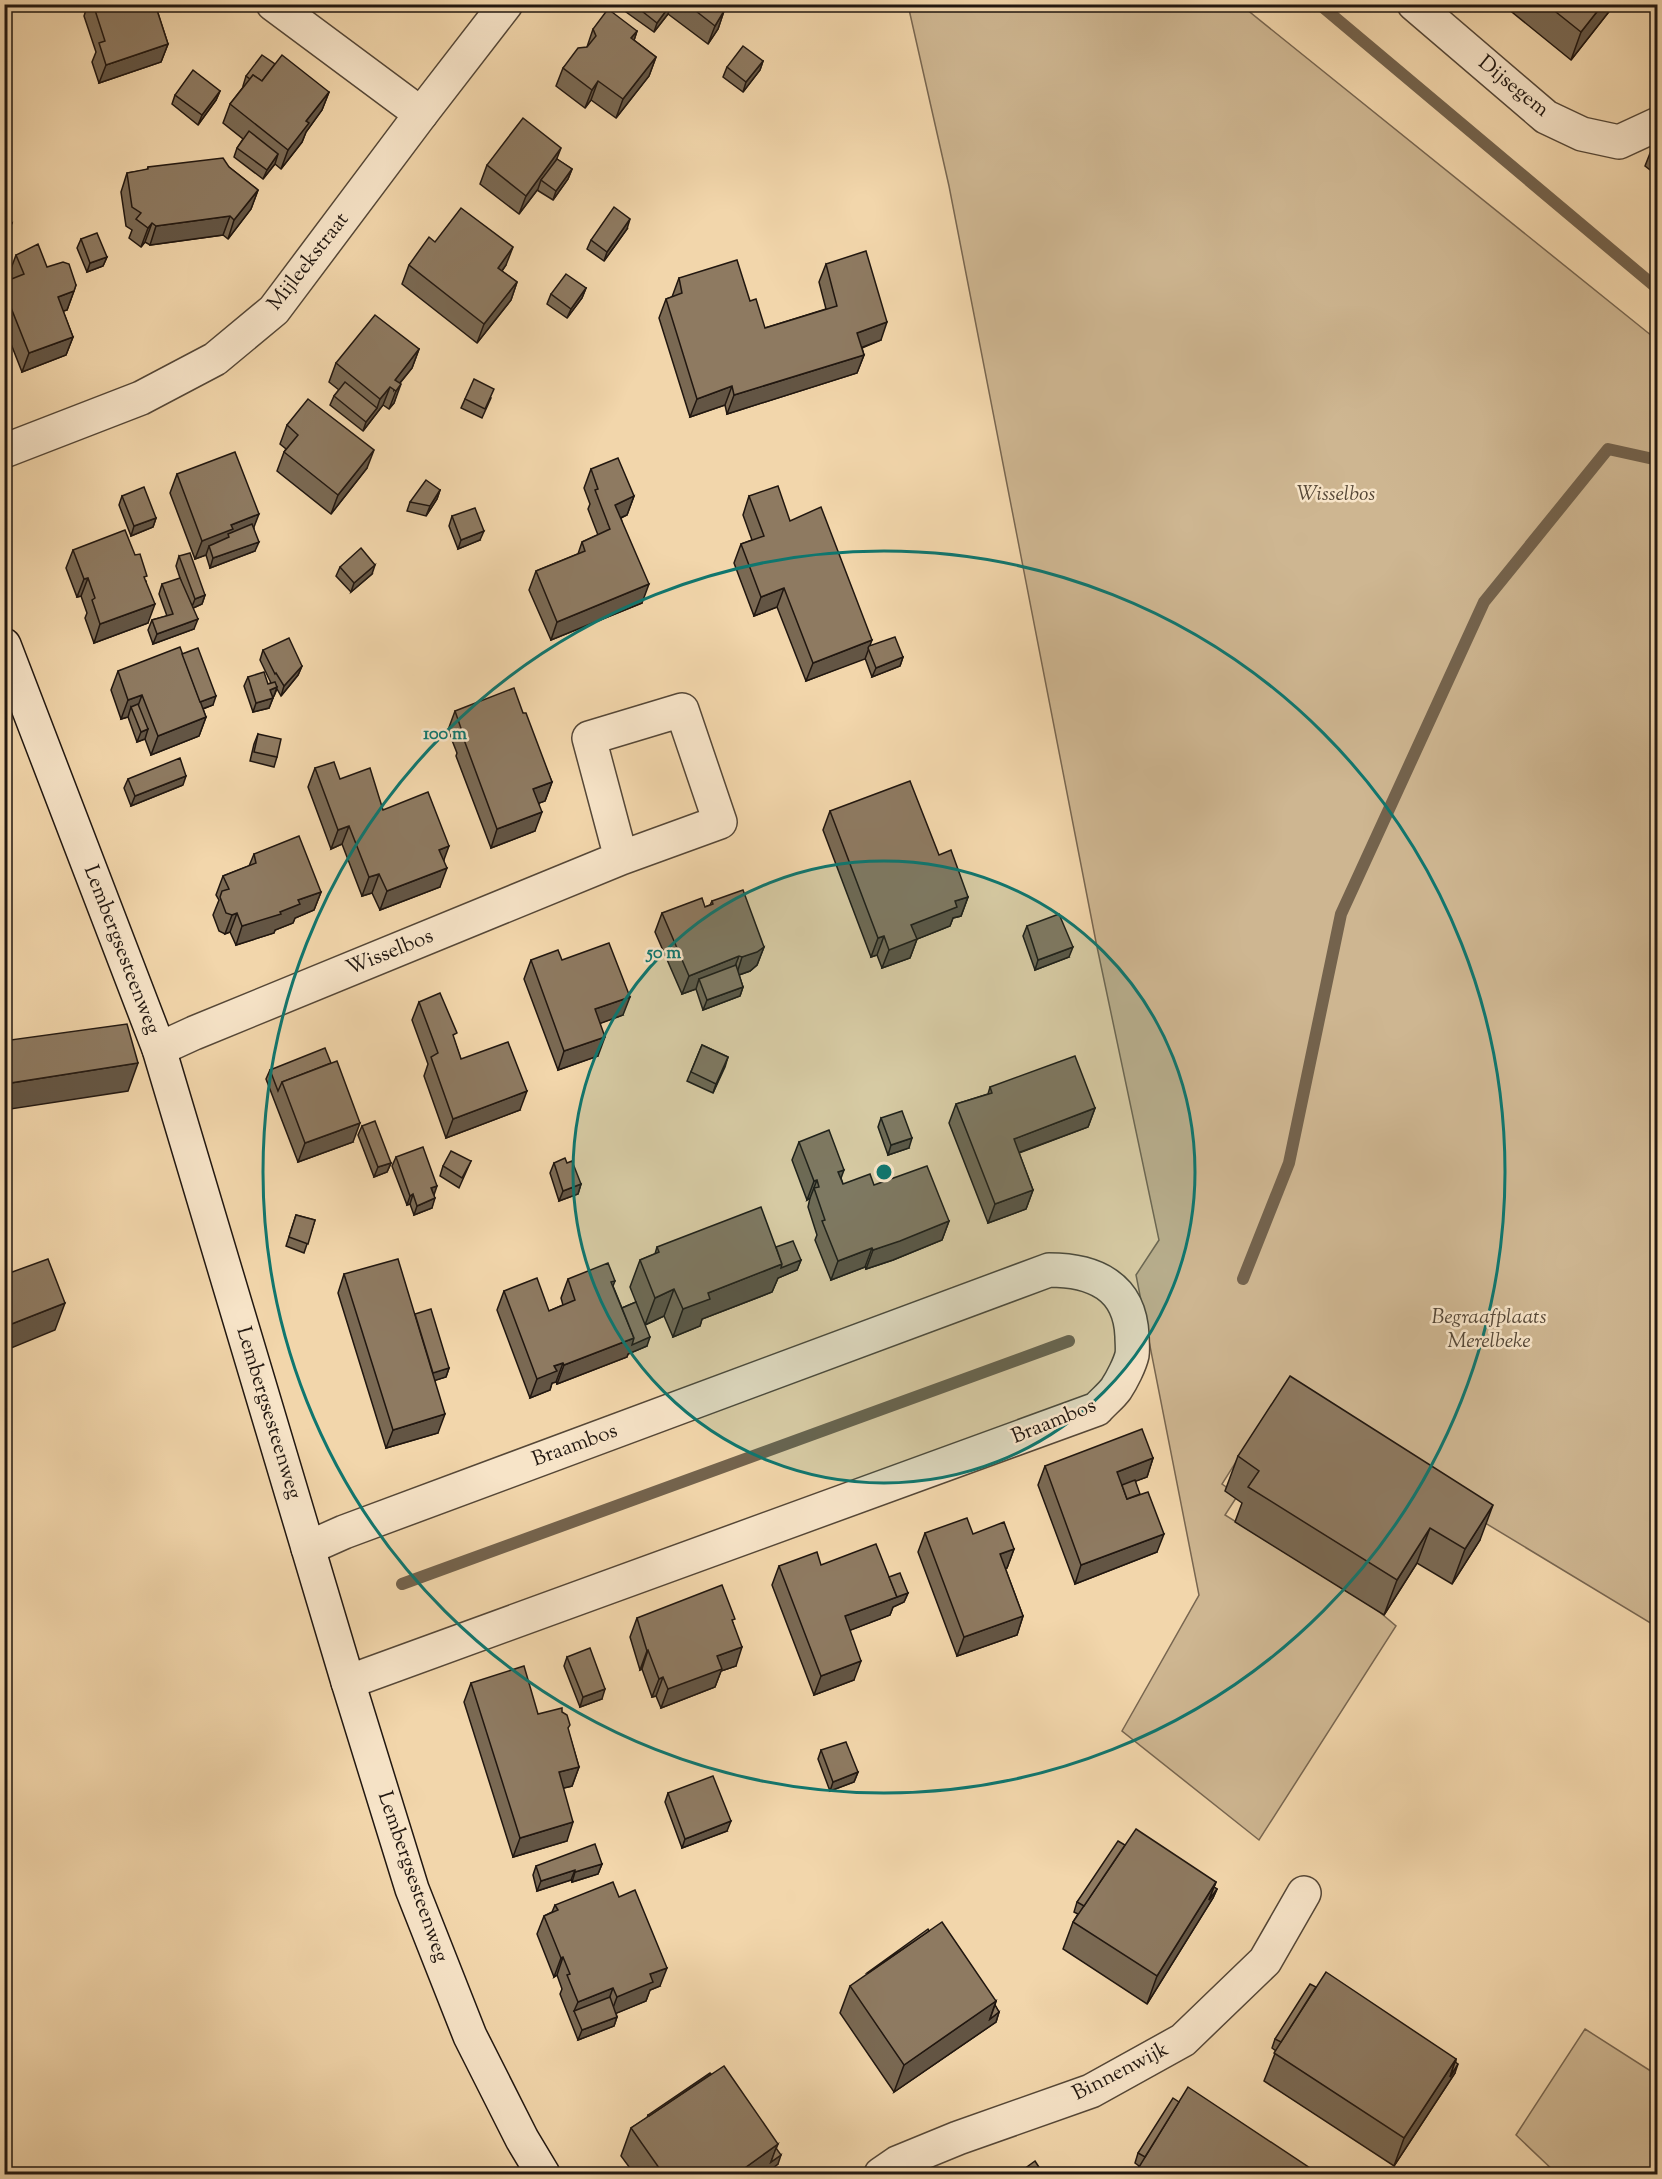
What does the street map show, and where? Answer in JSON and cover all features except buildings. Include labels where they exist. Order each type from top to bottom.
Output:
[{"type":"street","points":[[273,4],[421,114]]},
{"type":"street","name":"Mijleekstraat","points":[[4,452],[141,399],[215,359],[274,310],[506,4]]},
{"type":"street","name":"Dijsegem","points":[[1414,4],[1546,117],[1582,134],[1619,142],[1658,124]]},
{"type":"street","name":"Lembergsesteenweg","points":[[4,645],[159,1049],[348,1683],[412,1889],[470,2036],[522,2139],[543,2175]]},
{"type":"street","name":"Wisselbos","points":[[159,1049],[621,858],[720,822],[682,710],[589,738],[621,858]]},
{"type":"street","name":"Braambos","points":[[308,1548],[344,1532],[1049,1270],[1070,1270],[1093,1277],[1113,1288],[1125,1302],[1131,1319],[1132,1356],[1116,1389],[1097,1409],[348,1683]]},
{"type":"street","name":"Binnenwijk","points":[[881,2175],[897,2163],[958,2138],[1091,2091],[1183,2040],[1265,1961],[1304,1893]]},
{"type":"green space","name":"Wisselbos","points":[[908,5],[1241,5],[1657,340],[1657,1627],[1277,1397],[1222,1484],[1238,1495],[1225,1515],[1376,1609],[1396,1626],[1259,1840],[1122,1731],[1199,1595],[1136,1275],[1159,1240],[1096,942],[949,186]]},
{"type":"green space","points":[[1585,2029],[1657,2075],[1657,2174],[1557,2174],[1516,2135]]},
{"type":"waterway","points":[[1319,4],[1658,289]]},
{"type":"waterway","points":[[1243,1279],[1289,1163],[1341,914],[1484,602],[1608,449],[1658,460]]},
{"type":"waterway","points":[[402,1584],[1069,1341]]},
{"type":"park label","name":"Begraafplaats Merelbeke","points":[[1489,1330]]}]
